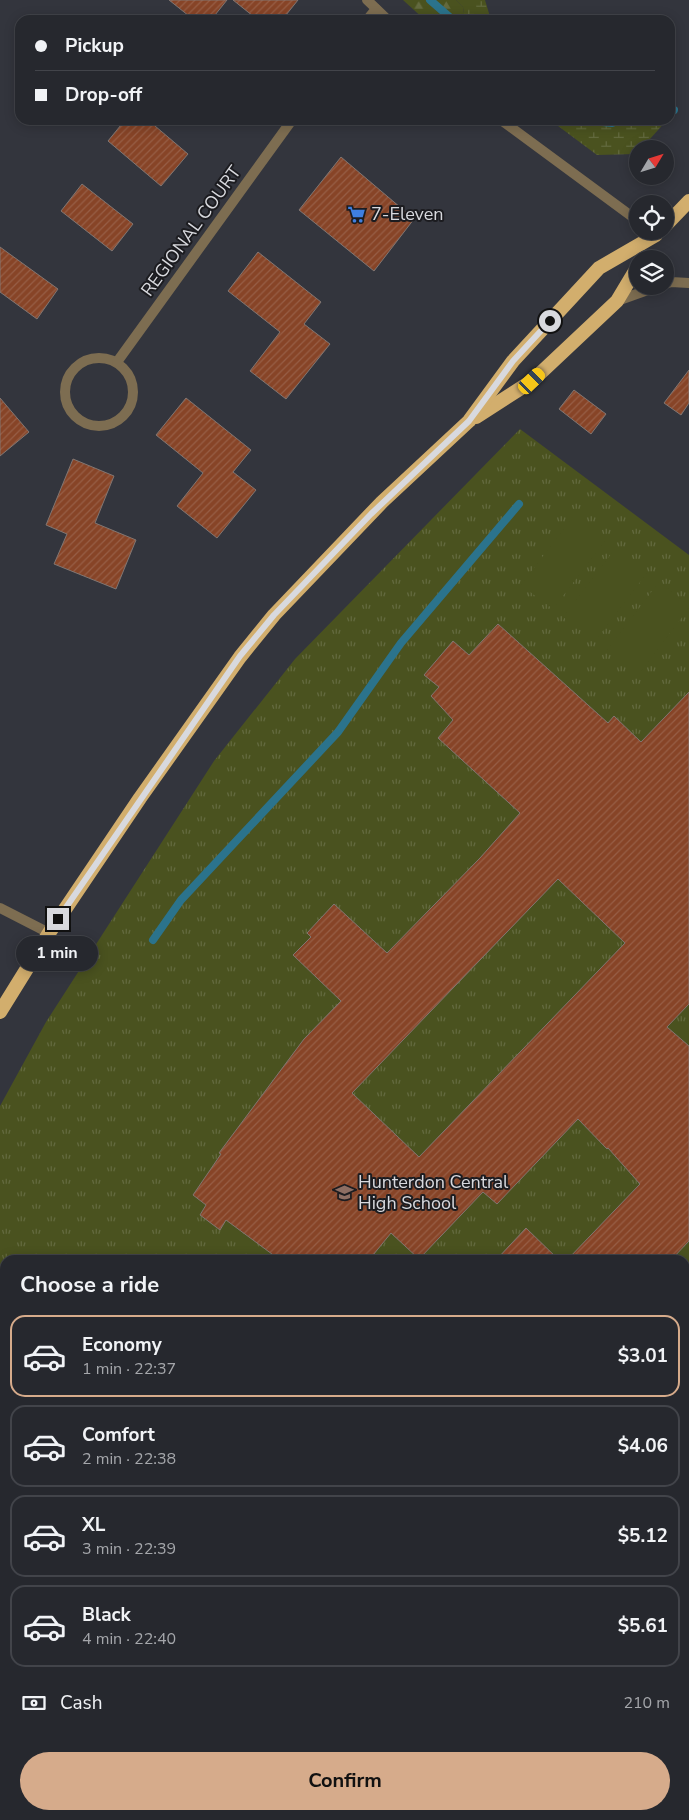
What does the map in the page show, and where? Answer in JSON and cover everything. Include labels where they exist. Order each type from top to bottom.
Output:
[{"type":"highway","points":[[674,216],[689,201]]},
{"type":"highway","points":[[0,1012],[49,933],[240,656],[274,615],[357,528],[469,421],[513,361],[599,268],[644,240]]},
{"type":"highway","points":[[469,421],[532,381],[617,301],[629,281]]},
{"type":"street","points":[[367,0],[383,15]]},
{"type":"street","points":[[372,15],[376,9]]},
{"type":"street","name":"REGIONAL COURT","points":[[117,362],[288,125]]},
{"type":"street","points":[[508,125],[629,214]]},
{"type":"street","points":[[674,282],[689,283]]},
{"type":"street","points":[[617,301],[634,295]]},
{"type":"street","points":[[95,358],[106,358],[117,362],[125,370],[133,385],[132,402],[127,413],[108,425],[96,426],[85,423],[69,407],[66,386],[69,375],[76,367],[95,358]]},
{"type":"street","points":[[0,908],[49,933]]},
{"type":"green space","points":[[403,0],[456,0],[463,7],[464,15],[420,15]]},
{"type":"green space","points":[[456,0],[485,0],[490,15],[464,15],[463,7]]},
{"type":"green space","points":[[557,125],[663,125],[649,140],[629,140],[629,154],[597,155]]},
{"type":"green space","name":"Hunterdon Central High School","points":[[520,429],[689,555],[689,1255],[0,1255],[0,1106],[46,1022],[214,761],[295,659]]},
{"type":"green space","points":[[573,517],[605,541],[553,609],[521,585]]},
{"type":"green space","points":[[615,549],[647,573],[595,641],[563,617]]},
{"type":"green space","points":[[659,582],[689,605],[689,608],[639,674],[607,650]]},
{"type":"building","points":[[169,0],[227,0],[215,15],[188,15]]},
{"type":"building","points":[[233,0],[298,0],[286,15],[252,15]]},
{"type":"building","points":[[121,125],[154,125],[188,154],[161,186],[108,141]]},
{"type":"building","name":"7-Eleven","points":[[341,157],[414,219],[374,271],[299,210]]},
{"type":"building","points":[[82,184],[133,224],[112,251],[61,211]]},
{"type":"building","points":[[0,247],[58,289],[37,319],[0,292]]},
{"type":"building","points":[[258,252],[321,302],[304,324],[330,344],[286,399],[250,371],[280,332],[228,291]]},
{"type":"building","points":[[689,370],[689,403],[681,415],[664,403]]},
{"type":"building","points":[[574,390],[606,414],[591,434],[559,409]]},
{"type":"building","points":[[0,398],[29,432],[0,456]]},
{"type":"building","points":[[186,398],[251,450],[233,472],[256,490],[217,538],[177,506],[203,473],[156,435]]},
{"type":"building","points":[[73,459],[114,476],[95,523],[136,540],[116,589],[54,564],[67,534],[46,525]]},
{"type":"building","name":"Hunterdon Central High School","points":[[498,624],[608,723],[614,716],[641,742],[689,692],[689,1004],[667,1027],[689,1046],[689,1241],[676,1255],[572,1255],[640,1184],[608,1148],[578,1119],[497,1204],[483,1192],[423,1255],[415,1255],[391,1233],[373,1255],[273,1255],[226,1220],[220,1230],[200,1215],[206,1205],[193,1195],[221,1154],[219,1153],[304,1039],[341,1001],[293,955],[311,937],[307,933],[334,904],[387,953],[480,858],[520,813],[438,738],[453,720],[431,696],[439,687],[424,675],[453,641],[469,655]],"holes":[[[558,879],[625,943],[419,1157],[352,1093]]]},
{"type":"building","name":"Hunterdon Central High School","points":[[526,1228],[554,1255],[501,1255]]},
{"type":"waterway","points":[[430,0],[447,15]]},
{"type":"waterway","points":[[153,940],[181,900],[338,732],[401,643],[519,504]]},
{"type":"place","name":"7-Eleven","points":[[357,214]]},
{"type":"place","name":"Hunterdon Central High School","points":[[344,1192]]},
{"type":"route","points":[[58,919],[188,728],[240,656],[274,615],[382,502],[469,421],[513,361],[550,321]]}]
